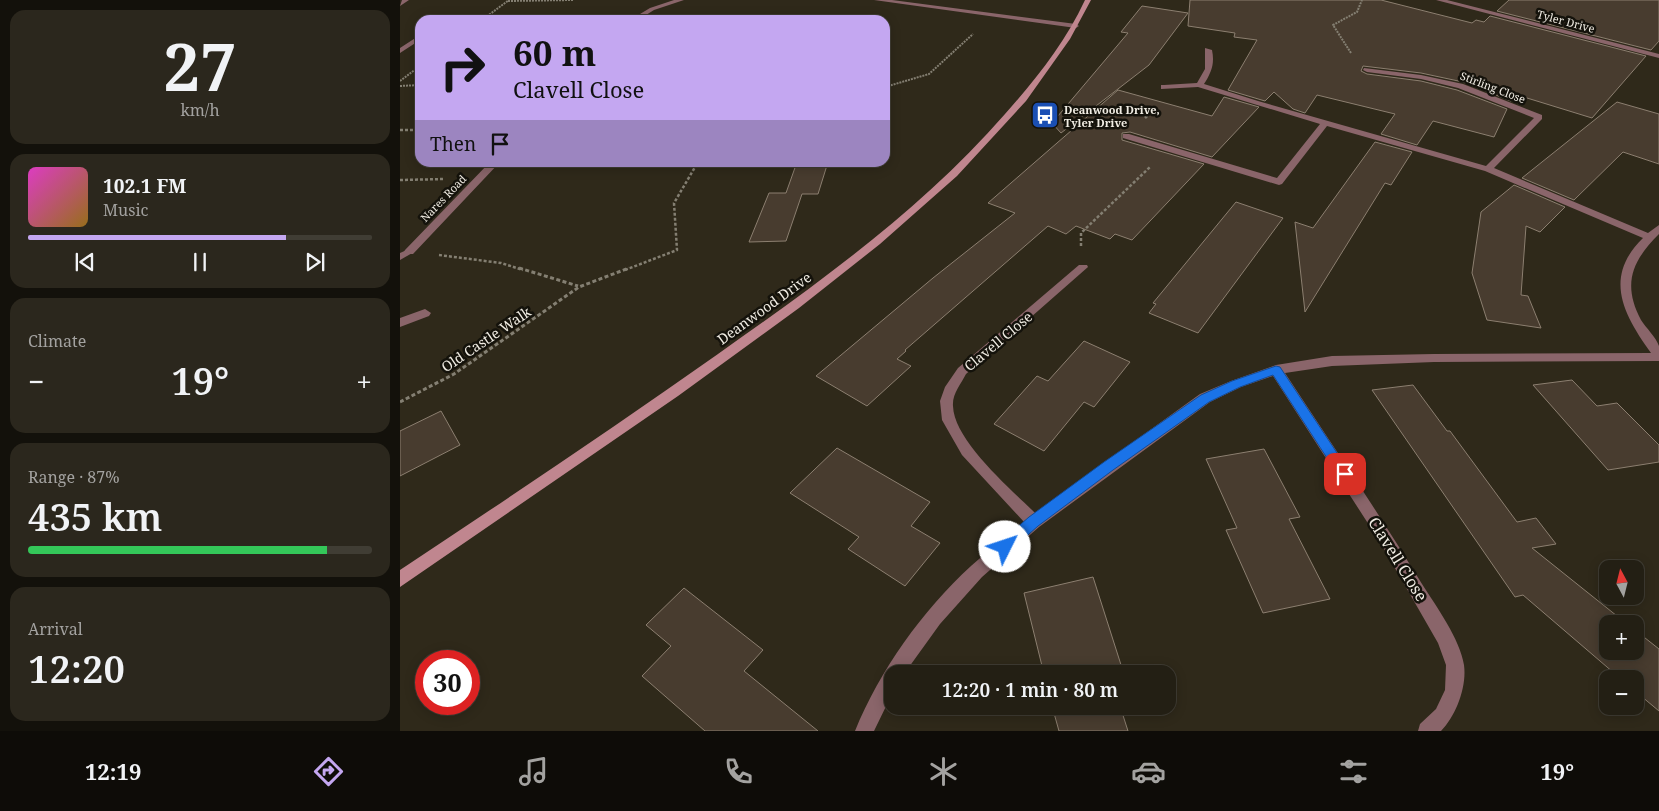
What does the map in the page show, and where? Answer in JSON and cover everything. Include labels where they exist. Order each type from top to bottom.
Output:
[{"type":"street","points":[[400,4],[406,0]]},
{"type":"street","points":[[642,15],[652,9],[681,0]]},
{"type":"street","points":[[877,0],[1076,26]]},
{"type":"street","name":"Deanwood Drive","points":[[400,579],[594,448],[837,274],[930,196],[993,134],[1045,72],[1076,26],[1088,0]]},
{"type":"street","name":"Tyler Drive","points":[[1439,0],[1659,56]]},
{"type":"street","points":[[400,52],[415,41]]},
{"type":"street","points":[[1199,85],[1210,68],[1208,50]]},
{"type":"street","name":"Stirling Close","points":[[1368,70],[1421,77],[1460,86],[1538,117],[1488,169]]},
{"type":"street","points":[[1164,87],[1199,85],[1456,158],[1488,169],[1649,237]]},
{"type":"street","points":[[1126,136],[1279,182],[1325,122]]},
{"type":"street","name":"Nares Road","points":[[404,254],[491,167]]},
{"type":"street","points":[[1659,228],[1634,255],[1627,268],[1625,296],[1632,315],[1659,356]]},
{"type":"street","name":"Clavell Close","points":[[1034,522],[960,443],[951,426],[946,407],[950,389],[962,371],[1083,267]]},
{"type":"street","points":[[400,323],[425,313]]},
{"type":"street","points":[[900,665],[934,618],[976,572],[1034,522],[1205,398],[1236,384],[1276,370],[1332,361],[1659,356]]},
{"type":"street","name":"Clavell Close","points":[[1276,370],[1385,537],[1445,638],[1455,665],[1454,690],[1443,716],[1428,731]]},
{"type":"street","points":[[864,731],[884,692]]},
{"type":"path","points":[[488,15],[508,0],[573,0]]},
{"type":"path","points":[[1362,0],[1357,12],[1333,25],[1353,56],[1368,70]]},
{"type":"path","points":[[890,85],[928,74],[994,15]]},
{"type":"path","points":[[400,81],[415,70]]},
{"type":"path","points":[[400,86],[415,86]]},
{"type":"path","points":[[1126,136],[1168,94],[1164,87]]},
{"type":"path","points":[[400,130],[415,130]]},
{"type":"path","points":[[1083,267],[1080,233],[1169,149]]},
{"type":"path","name":"Old Castle Walk","points":[[400,402],[454,374],[579,287],[677,250],[674,203],[695,167]]},
{"type":"path","points":[[400,180],[480,178]]},
{"type":"path","points":[[404,254],[500,262],[579,287]]},
{"type":"building","points":[[1190,0],[1381,0],[1472,23],[1476,20],[1484,22],[1490,16],[1646,56],[1592,118],[1514,94],[1511,101],[1463,82],[1421,73],[1363,66],[1361,71],[1367,74],[1421,81],[1457,90],[1507,109],[1494,137],[1433,121],[1417,145],[1381,134],[1395,114],[1317,95],[1305,113],[1293,109],[1274,92],[1265,101],[1228,90],[1257,40],[1234,37],[1235,33],[1188,26]]},
{"type":"building","points":[[1509,0],[1659,0],[1659,41],[1651,50],[1497,11]]},
{"type":"building","points":[[1142,6],[1188,13],[1149,65],[1061,133],[1052,123],[1128,33],[1121,32]]},
{"type":"building","points":[[1118,90],[1212,116],[1224,97],[1259,107],[1212,157],[1130,132],[1122,133],[1122,140],[1204,164],[1132,240],[1115,234],[1110,239],[1076,226],[1066,234],[1048,226],[905,350],[897,359],[911,366],[867,406],[816,376],[933,278],[1015,213],[988,203]]},
{"type":"building","points":[[1617,102],[1659,114],[1659,164],[1623,152],[1574,200],[1522,178]]},
{"type":"building","points":[[1375,142],[1412,152],[1391,185],[1385,183],[1305,312],[1295,222],[1313,228]]},
{"type":"building","points":[[795,167],[826,167],[818,194],[802,194],[786,241],[749,242],[769,193],[786,193]]},
{"type":"building","points":[[1514,185],[1565,207],[1540,232],[1526,226],[1521,295],[1528,296],[1541,328],[1487,320],[1472,273],[1481,212]]},
{"type":"building","points":[[1236,202],[1283,218],[1198,333],[1149,313],[1156,304],[1153,303]]},
{"type":"building","points":[[1084,341],[1130,362],[1094,407],[1084,402],[1044,451],[994,424],[1037,376],[1048,381]]},
{"type":"building","points":[[1572,380],[1597,406],[1617,403],[1659,445],[1659,462],[1608,470],[1533,385]]},
{"type":"building","points":[[1413,385],[1447,431],[1450,431],[1517,522],[1536,518],[1556,544],[1532,548],[1599,602],[1599,605],[1603,605],[1616,615],[1599,615],[1599,660],[1644,660],[1644,637],[1659,649],[1659,711],[1644,698],[1644,670],[1610,670],[1523,595],[1515,597],[1372,390]]},
{"type":"building","points":[[441,411],[460,445],[400,476],[400,431]]},
{"type":"building","points":[[837,448],[930,502],[911,526],[940,543],[905,586],[848,549],[859,537],[790,493]]},
{"type":"building","points":[[1264,449],[1300,517],[1289,519],[1330,599],[1263,613],[1226,530],[1237,528],[1206,459]]},
{"type":"building","points":[[1093,577],[1121,665],[1042,665],[1024,593]]},
{"type":"building","points":[[684,588],[763,650],[744,671],[818,731],[705,731],[642,676],[671,646],[646,625]]},
{"type":"building","points":[[1055,715],[1123,715],[1128,731],[1059,731]]},
{"type":"place","name":"Deanwood Drive, Tyler Drive","points":[[1045,115]]},
{"type":"route","points":[[1005,547],[1034,522],[1109,466],[1205,398],[1236,384],[1276,370],[1345,474]]}]
